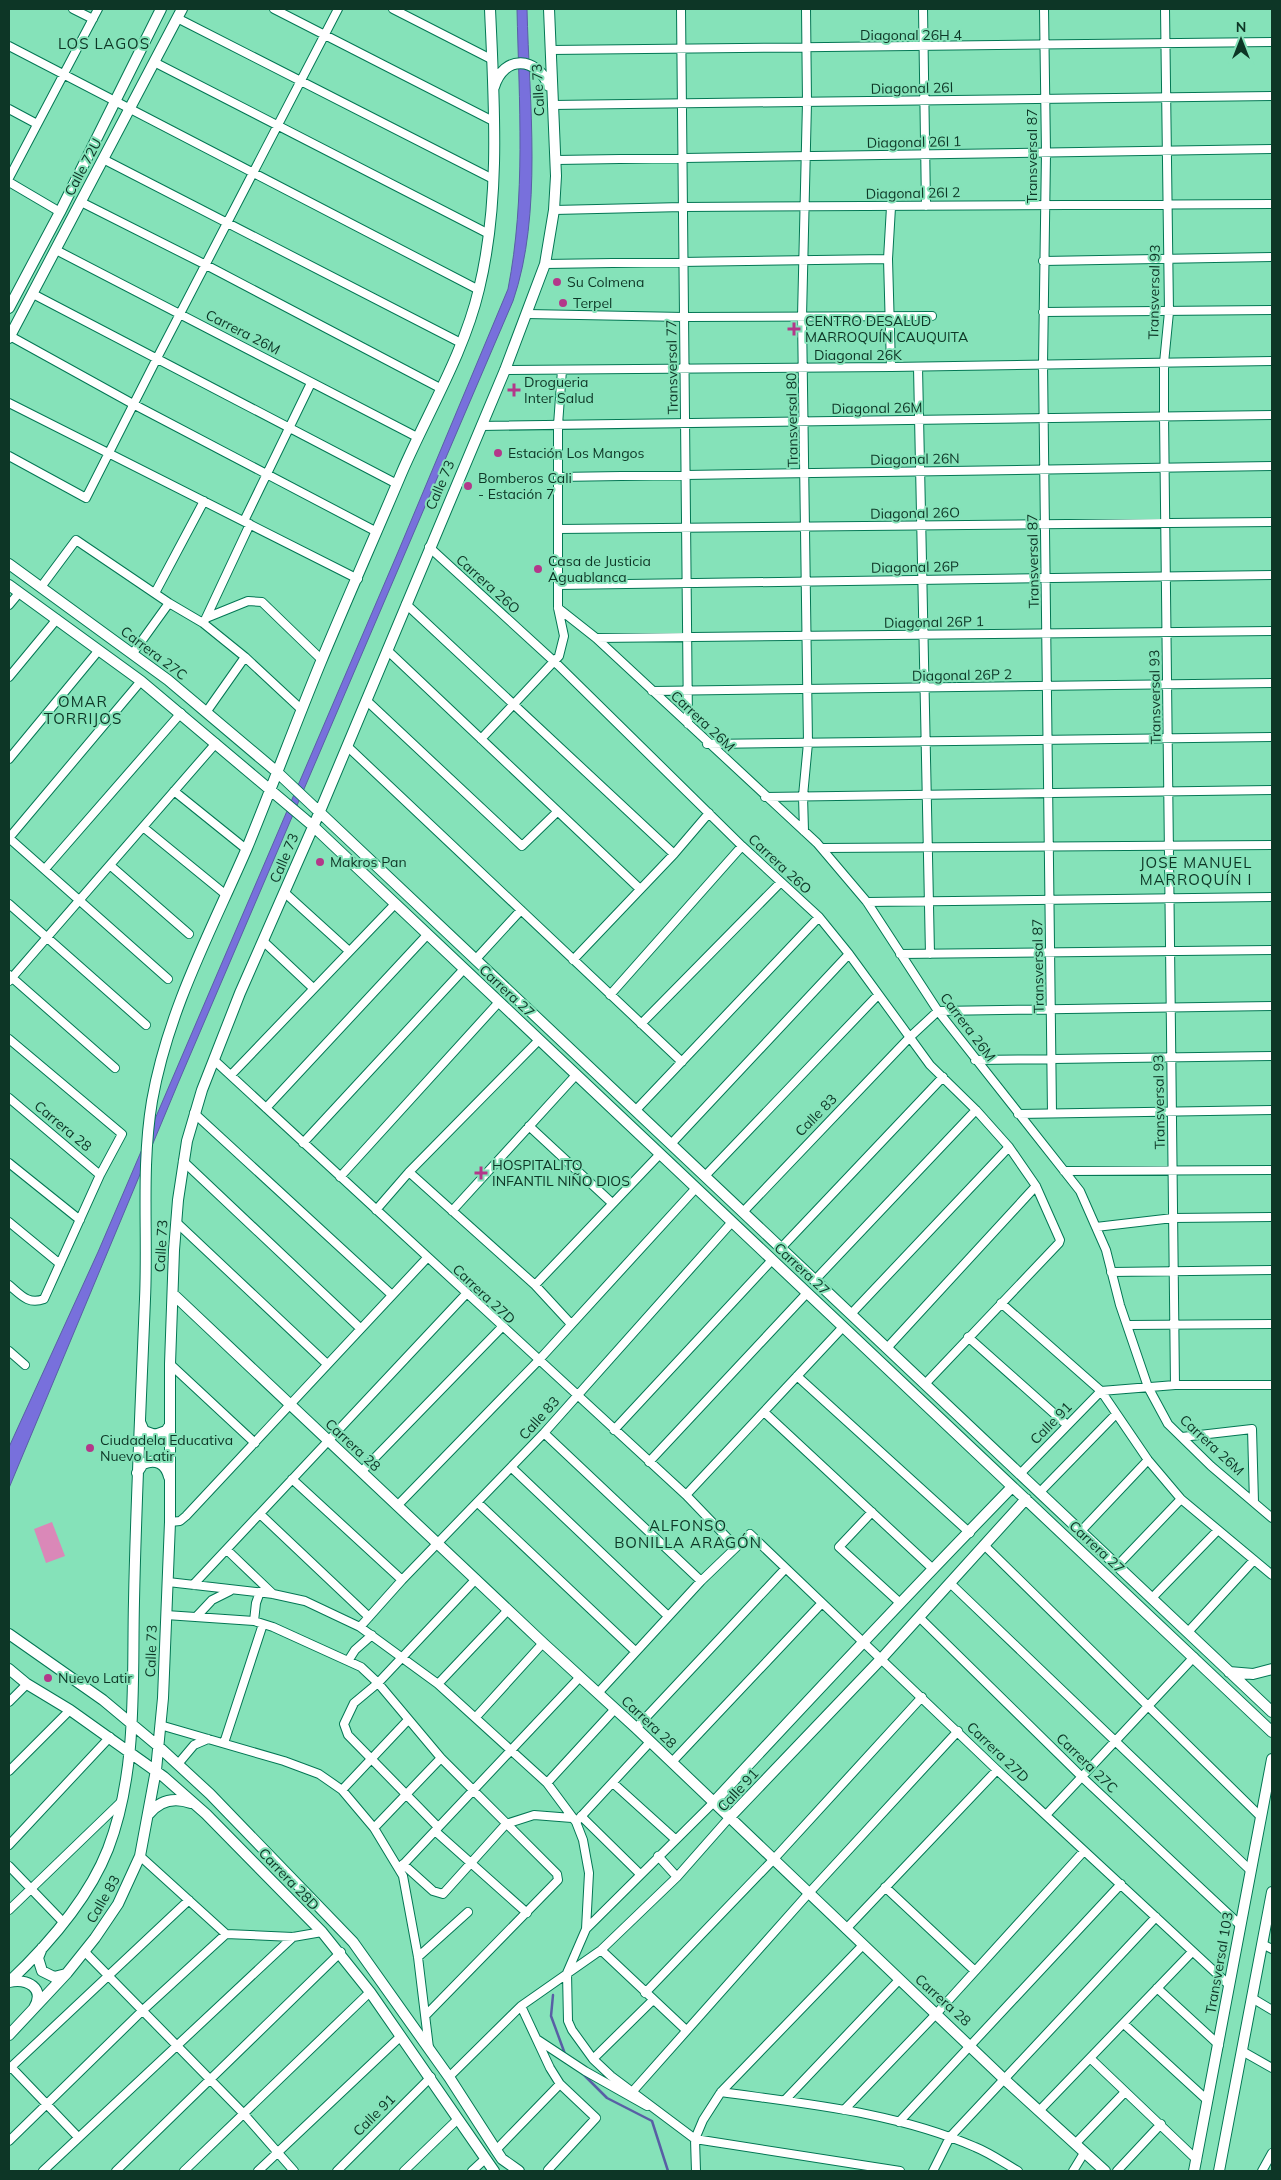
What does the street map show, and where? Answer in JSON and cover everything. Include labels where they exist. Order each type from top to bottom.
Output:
[{"type":"main road","name":"Calle 72U","points":[[9,308],[60,212],[161,9]]},
{"type":"main road","name":"Calle 73","points":[[132,1723],[136,1475],[146,1294],[145,1152],[153,1094],[173,1016],[246,849],[322,660],[397,484],[461,343],[479,290],[489,234],[493,179],[490,9]]},
{"type":"main road","name":"Calle 73","points":[[158,1746],[168,1582],[170,1364],[176,1222],[183,1161],[194,1113],[214,1060],[505,370],[544,264],[554,210],[556,160],[549,9]]},
{"type":"main road","name":"Calle 72U","points":[[9,337],[179,13]]},
{"type":"main road","points":[[492,95],[497,78],[505,68],[520,64],[531,65],[540,71],[552,91]]},
{"type":"main road","name":"Carrera 27C","points":[[9,564],[133,653],[207,711],[277,772]]},
{"type":"main road","points":[[9,585],[141,680],[313,826]]},
{"type":"main road","points":[[277,772],[320,811]]},
{"type":"main road","name":"Carrera 27","points":[[320,811],[1272,1712]]},
{"type":"main road","name":"Carrera 27","points":[[313,826],[1272,1732]]},
{"type":"main road","name":"Carrera 28","points":[[173,1294],[543,1643],[598,1692],[808,1894],[972,2046],[1004,2079],[1105,2171]]},
{"type":"main road","points":[[140,1421],[142,1428],[151,1435],[162,1433],[170,1424]]},
{"type":"main road","points":[[136,1475],[143,1464],[156,1462],[166,1469],[170,1482]]},
{"type":"main road","name":"Calle 91","points":[[713,1803],[899,1602],[970,1532],[1012,1486]]},
{"type":"main road","points":[[1004,1496],[1012,1500],[1017,1508]]},
{"type":"main road","name":"Calle 91","points":[[730,1818],[882,1658],[1026,1499]]},
{"type":"main road","name":"Carrera 28D","points":[[9,1634],[102,1700],[158,1746],[218,1802],[353,1942],[449,2077],[499,2154]]},
{"type":"main road","name":"Carrera 28D","points":[[9,1669],[27,1684],[70,1710],[156,1770],[198,1807],[322,1932],[341,1952],[370,1992],[491,2167]]},
{"type":"main road","points":[[1230,1672],[1253,1674],[1272,1669]]},
{"type":"main road","name":"Calle 83","points":[[9,1982],[64,1922],[92,1880],[108,1849],[121,1802],[132,1723]]},
{"type":"main road","name":"Calle 83","points":[[9,2035],[67,1973],[118,1904],[140,1856],[156,1770],[158,1746]]},
{"type":"main road","name":"Transversal 103","points":[[1194,2171],[1250,1870],[1270,1782],[1272,1759]]},
{"type":"main road","points":[[148,1815],[153,1808],[167,1800],[183,1800],[198,1807]]},
{"type":"main road","points":[[1219,2171],[1272,1892]]},
{"type":"main road","points":[[43,1945],[38,1958],[42,1971],[54,1977],[67,1973]]},
{"type":"main road","points":[[9,1982],[26,1981],[34,1986],[38,1994],[37,2004],[33,2011]]},
{"type":"main road","points":[[499,2154],[519,2171]]},
{"type":"street","points":[[74,9],[93,19]]},
{"type":"street","points":[[9,178],[98,9]]},
{"type":"street","points":[[274,9],[493,120]]},
{"type":"street","points":[[9,456],[86,498],[338,9]]},
{"type":"street","points":[[393,9],[492,59]]},
{"type":"street","name":"Transversal 77","points":[[681,9],[688,724]]},
{"type":"street","name":"Transversal 80","points":[[804,831],[803,796],[808,742],[802,316],[802,261],[808,102],[806,9]]},
{"type":"street","points":[[923,9],[926,206]]},
{"type":"street","name":"Transversal 87","points":[[1044,9],[1046,154],[1043,365],[1052,1113]]},
{"type":"street","name":"Transversal 93","points":[[1165,9],[1168,44],[1166,151],[1170,312],[1164,363],[1164,416],[1175,1385]]},
{"type":"street","points":[[179,13],[301,82],[493,179]]},
{"type":"street","name":"Diagonal 26H 4","points":[[550,50],[1044,47],[1272,42]]},
{"type":"street","points":[[9,46],[479,290]]},
{"type":"street","points":[[154,62],[489,234]]},
{"type":"street","name":"Diagonal 26I","points":[[552,105],[1272,96]]},
{"type":"street","points":[[9,109],[37,124]]},
{"type":"street","name":"Diagonal 26I 1","points":[[556,160],[1046,154],[1272,149]]},
{"type":"street","points":[[103,159],[461,343]]},
{"type":"street","points":[[9,182],[60,212]]},
{"type":"street","points":[[81,202],[206,265],[440,388]]},
{"type":"street","name":"Diagonal 26I 2","points":[[554,210],[683,207],[1272,204]]},
{"type":"street","points":[[891,207],[888,259],[891,367]]},
{"type":"street","name":"Carrera 26M","points":[[56,250],[417,438]]},
{"type":"street","points":[[1043,262],[1272,257]]},
{"type":"street","points":[[544,264],[888,259]]},
{"type":"street","points":[[33,294],[288,429],[397,484]]},
{"type":"street","points":[[1043,312],[1272,310]]},
{"type":"street","points":[[527,314],[684,317],[932,316]]},
{"type":"street","points":[[9,337],[266,475],[377,532]]},
{"type":"street","name":"Diagonal 26K","points":[[505,370],[918,367],[1272,361]]},
{"type":"street","points":[[918,367],[930,954]]},
{"type":"street","points":[[481,739],[559,656],[564,636],[558,608],[558,425],[562,370]]},
{"type":"street","points":[[205,620],[266,475],[312,383]]},
{"type":"street","points":[[9,403],[358,579]]},
{"type":"street","name":"Diagonal 26M","points":[[481,426],[1272,415]]},
{"type":"street","name":"Diagonal 26N","points":[[558,477],[1272,466]]},
{"type":"street","points":[[155,593],[204,501]]},
{"type":"street","name":"Diagonal 26O","points":[[558,529],[1272,522]]},
{"type":"street","points":[[41,587],[76,540],[169,603],[205,620],[302,710]]},
{"type":"street","name":"Carrera 26O","points":[[429,547],[554,662],[742,846],[819,917],[849,954],[930,1064],[976,1110],[1009,1147],[1036,1186],[1060,1240],[1001,1303]]},
{"type":"street","name":"Diagonal 26P","points":[[558,585],[1272,575]]},
{"type":"street","points":[[9,605],[19,593]]},
{"type":"street","points":[[205,620],[256,600],[262,602],[322,660]]},
{"type":"street","points":[[133,653],[169,603]]},
{"type":"street","points":[[406,604],[674,854]]},
{"type":"street","name":"Carrera 26M","points":[[558,608],[596,638],[707,744],[822,848],[867,902],[938,1011],[1080,1191],[1096,1227],[1112,1272],[1145,1387],[1168,1424],[1211,1466],[1272,1518]]},
{"type":"street","points":[[9,677],[57,619]]},
{"type":"street","name":"Diagonal 26P 1","points":[[596,638],[1272,631]]},
{"type":"street","points":[[9,758],[99,650]]},
{"type":"street","points":[[387,650],[557,812],[640,888]]},
{"type":"street","points":[[207,711],[245,657]]},
{"type":"street","points":[[141,680],[9,838],[168,979]]},
{"type":"street","name":"Diagonal 26P 2","points":[[652,691],[1272,683]]},
{"type":"street","points":[[366,700],[522,846],[557,812]]},
{"type":"street","points":[[45,869],[181,713]]},
{"type":"street","points":[[707,744],[1272,737]]},
{"type":"street","points":[[115,1068],[10,978],[111,866],[216,743]]},
{"type":"street","points":[[347,746],[682,1062]]},
{"type":"street","points":[[765,797],[1272,790]]},
{"type":"street","points":[[174,791],[246,849]]},
{"type":"street","points":[[574,960],[709,814]]},
{"type":"street","points":[[143,827],[225,894]]},
{"type":"street","points":[[822,848],[1272,844]]},
{"type":"street","points":[[610,995],[742,846]]},
{"type":"street","points":[[111,866],[189,934]]},
{"type":"street","points":[[642,1024],[781,882]]},
{"type":"street","points":[[284,892],[349,952]]},
{"type":"street","points":[[867,902],[1272,897]]},
{"type":"street","points":[[9,904],[146,1025]]},
{"type":"street","points":[[231,1075],[395,904]]},
{"type":"street","points":[[476,959],[521,910]]},
{"type":"street","points":[[636,1110],[819,917]]},
{"type":"street","points":[[266,1108],[428,934]]},
{"type":"street","points":[[263,941],[313,988]]},
{"type":"street","points":[[900,954],[1272,950]]},
{"type":"street","points":[[672,1144],[849,954]]},
{"type":"street","points":[[303,1143],[464,969]]},
{"type":"street","points":[[705,1176],[878,995]]},
{"type":"street","points":[[340,1178],[499,1002]]},
{"type":"street","points":[[938,1011],[1272,1006]]},
{"type":"street","name":"Calle 83","points":[[743,1212],[910,1037],[938,1011]]},
{"type":"street","points":[[9,1039],[122,1134],[100,1175],[44,1299],[35,1302],[27,1300],[9,1285]]},
{"type":"street","points":[[376,1210],[409,1172],[539,1040]]},
{"type":"street","points":[[975,1060],[1272,1056]]},
{"type":"street","name":"Carrera 27D","points":[[214,1060],[576,1397],[686,1496],[736,1547],[750,1534],[785,1569],[864,1640],[997,1770],[1192,1952],[1230,1985]]},
{"type":"street","points":[[452,1211],[576,1075]]},
{"type":"street","points":[[781,1248],[943,1077]]},
{"type":"street","name":"Carrera 28","points":[[9,1098],[100,1175]]},
{"type":"street","points":[[815,1280],[976,1110]]},
{"type":"street","points":[[1018,1114],[1272,1110]]},
{"type":"street","points":[[194,1113],[392,1295]]},
{"type":"street","points":[[529,1126],[612,1203]]},
{"type":"street","points":[[851,1314],[1009,1147]]},
{"type":"street","points":[[534,1285],[660,1154]]},
{"type":"street","points":[[183,1161],[360,1328]]},
{"type":"street","points":[[9,1163],[80,1220]]},
{"type":"street","points":[[1064,1171],[1172,1172],[1272,1170]]},
{"type":"street","points":[[409,1172],[534,1285],[571,1324]]},
{"type":"street","points":[[887,1348],[1036,1186]]},
{"type":"street","points":[[397,1506],[538,1361],[696,1188]]},
{"type":"street","points":[[1096,1227],[1173,1218],[1272,1217]]},
{"type":"street","points":[[9,1222],[60,1264]]},
{"type":"street","points":[[176,1222],[327,1364]]},
{"type":"street","name":"Calle 83","points":[[360,1627],[438,1542],[512,1468],[732,1222]]},
{"type":"street","points":[[170,1522],[184,1518],[291,1406],[360,1328],[427,1258]]},
{"type":"street","points":[[614,1430],[772,1260]]},
{"type":"street","points":[[1112,1272],[1272,1270]]},
{"type":"street","points":[[649,1462],[808,1293]]},
{"type":"street","points":[[193,1585],[466,1294]]},
{"type":"street","points":[[925,1384],[1001,1303],[1101,1391],[1148,1460],[1181,1499],[1272,1575]]},
{"type":"street","points":[[1126,1325],[1272,1324]]},
{"type":"street","points":[[361,1472],[502,1327]]},
{"type":"street","points":[[686,1496],[843,1327]]},
{"type":"street","points":[[968,1337],[1067,1425]]},
{"type":"street","points":[[9,1351],[25,1366]]},
{"type":"street","points":[[170,1364],[255,1443]]},
{"type":"street","points":[[797,1376],[970,1532]]},
{"type":"street","points":[[1101,1391],[1175,1385],[1272,1385]]},
{"type":"street","name":"Calle 91","points":[[1020,1474],[1101,1391]]},
{"type":"street","points":[[764,1412],[933,1569]]},
{"type":"street","points":[[1040,1492],[1116,1414]]},
{"type":"street","points":[[1182,1438],[1252,1428],[1254,1502]]},
{"type":"street","points":[[544,1433],[701,1581]]},
{"type":"street","points":[[1081,1531],[1148,1460]]},
{"type":"street","points":[[512,1468],[668,1616]]},
{"type":"street","points":[[292,1479],[402,1580]]},
{"type":"street","points":[[1118,1566],[1181,1499]]},
{"type":"street","points":[[478,1503],[635,1651]]},
{"type":"street","points":[[872,1512],[840,1547],[899,1602]]},
{"type":"street","points":[[260,1514],[369,1617]]},
{"type":"street","points":[[1152,1598],[1218,1530]]},
{"type":"street","points":[[984,1546],[1261,1817]]},
{"type":"street","points":[[598,1692],[701,1581],[736,1547]]},
{"type":"street","points":[[227,1550],[273,1594]]},
{"type":"street","points":[[1188,1632],[1254,1560]]},
{"type":"street","points":[[636,1728],[785,1569]]},
{"type":"street","points":[[476,1579],[378,1683],[354,1703],[344,1724],[345,1732],[407,1794],[437,1829],[527,1913]]},
{"type":"street","points":[[168,1582],[260,1592],[305,1601],[360,1627],[438,1684],[476,1717],[510,1753],[547,1783],[576,1819],[640,1874]]},
{"type":"street","points":[[950,1583],[1250,1870]]},
{"type":"street","points":[[196,1616],[212,1600],[234,1590]]},
{"type":"street","points":[[254,1621],[260,1592]]},
{"type":"street","points":[[672,1762],[822,1603]]},
{"type":"street","points":[[438,1684],[508,1610]]},
{"type":"street","points":[[166,1615],[254,1621],[365,1670],[441,1758],[559,1877],[527,1913],[426,2015]]},
{"type":"street","name":"Carrera 27C","points":[[919,1617],[1082,1777],[1240,1925]]},
{"type":"street","points":[[224,1743],[263,1624]]},
{"type":"street","points":[[348,1661],[355,1650],[372,1635]]},
{"type":"street","points":[[476,1717],[543,1643]]},
{"type":"street","points":[[1046,1815],[1194,1657]]},
{"type":"street","points":[[580,1677],[401,1866],[440,1895],[445,1892],[506,1824],[534,1815],[576,1819],[613,1783],[650,1742]]},
{"type":"street","points":[[9,1702],[27,1684]]},
{"type":"street","points":[[646,1993],[773,1860],[922,1697]]},
{"type":"street","points":[[547,1783],[615,1709]]},
{"type":"street","points":[[9,1771],[70,1710]]},
{"type":"street","points":[[342,1790],[408,1720]]},
{"type":"street","name":"Carrera 28D","points":[[160,1725],[310,1770],[342,1790],[374,1828],[401,1866],[418,1957],[429,2048]]},
{"type":"street","points":[[633,2091],[808,1894],[958,1731]]},
{"type":"street","points":[[9,1845],[110,1738]]},
{"type":"street","points":[[178,1764],[194,1745],[208,1739]]},
{"type":"street","points":[[374,1828],[441,1758]]},
{"type":"street","points":[[846,1929],[997,1770]]},
{"type":"street","points":[[613,1783],[676,1839]]},
{"type":"street","points":[[9,1910],[121,1802]]},
{"type":"street","name":"Calle 91","points":[[586,1929],[713,1803]]},
{"type":"street","name":"Calle 91","points":[[449,2077],[521,2006],[601,1950],[677,1877],[730,1818]]},
{"type":"street","points":[[576,1819],[584,1840],[589,1873],[586,1929],[567,1973],[568,2021],[578,2040],[593,2059],[611,2076],[695,2139],[900,2171]]},
{"type":"street","points":[[844,2110],[937,2013],[1084,1851]]},
{"type":"street","points":[[140,1856],[226,1934],[293,1937],[322,1932]]},
{"type":"street","points":[[658,1856],[677,1877]]},
{"type":"street","points":[[9,1866],[64,1922]]},
{"type":"street","points":[[899,2122],[972,2046],[1121,1884]]},
{"type":"street","points":[[885,1887],[975,1971]]},
{"type":"street","points":[[78,2137],[10,2068],[190,1900]]},
{"type":"street","points":[[418,1957],[468,1912]]},
{"type":"street","points":[[933,2171],[950,2137],[1156,1917]]},
{"type":"street","points":[[9,2142],[143,2010],[226,1934]]},
{"type":"street","points":[[43,2171],[293,1937]]},
{"type":"street","points":[[1262,1944],[1272,1950]]},
{"type":"street","points":[[696,2171],[695,2139],[703,2120],[721,2092],[863,1945]]},
{"type":"street","points":[[601,1950],[686,2030]]},
{"type":"street","points":[[84,1952],[243,2113],[294,2171]]},
{"type":"street","points":[[116,2171],[341,1952]]},
{"type":"street","points":[[1039,2111],[1192,1952]]},
{"type":"street","points":[[785,2100],[900,1980]]},
{"type":"street","points":[[1157,1988],[1218,2045]]},
{"type":"street","points":[[184,2171],[370,1992]]},
{"type":"street","points":[[1252,1998],[1272,2010]]},
{"type":"street","points":[[593,2059],[652,2000]]},
{"type":"street","points":[[521,2006],[550,2068],[560,2084],[596,2118],[548,2170]]},
{"type":"street","points":[[1124,2024],[1207,2100]]},
{"type":"street","points":[[258,2171],[401,2036]]},
{"type":"street","points":[[538,2040],[617,2090],[662,2114]]},
{"type":"street","points":[[1242,2051],[1272,2068]]},
{"type":"street","points":[[1090,2058],[1197,2160]]},
{"type":"street","name":"Calle 91","points":[[337,2171],[431,2078]]},
{"type":"street","points":[[499,2154],[560,2084]]},
{"type":"street","points":[[721,2092],[785,2100],[899,2122],[950,2137],[976,2148],[1018,2171]]},
{"type":"street","points":[[1075,2144],[1125,2092]]},
{"type":"street","points":[[404,2171],[458,2118]]},
{"type":"street","points":[[1117,2171],[1161,2124]]},
{"type":"street","points":[[1074,2171],[1084,2153]]},
{"type":"street","points":[[1262,2171],[1272,2153]]},
{"type":"street","points":[[472,2171],[491,2167]]},
{"type":"shaded area","points":[[517,9],[527,9],[532,157],[528,232],[522,267],[513,301],[179,1081],[9,1488],[9,1447],[98,1252],[398,552],[508,289],[514,254],[519,184],[520,114]]},
{"type":"shaded area","points":[[52,1522],[65,1556],[46,1563],[34,1529]]},
{"type":"waterway","points":[[553,1995],[551,2016],[565,2054]]},
{"type":"waterway","points":[[580,2071],[607,2098],[652,2121],[668,2171]]},
{"type":"place","name":"Su Colmena","points":[[557,282]]},
{"type":"place","name":"Terpel","points":[[563,303]]},
{"type":"place","name":"CENTRO DESALUD MARROQUÍN CAUQUITA","points":[[794,329]]},
{"type":"place","name":"Drogueria Inter Salud","points":[[514,390]]},
{"type":"place","name":"Estación Los Mangos","points":[[498,453]]},
{"type":"place","name":"Bomberos Cali - Estación 7","points":[[468,486]]},
{"type":"place","name":"Casa de Justicia Aguablanca","points":[[538,569]]},
{"type":"place","name":"Makros Pan","points":[[320,862]]},
{"type":"place","name":"HOSPITALITO INFANTIL NIÑO DIOS","points":[[481,1173]]},
{"type":"place","name":"Ciudadela Educativa Nuevo Latir","points":[[90,1448]]},
{"type":"place","name":"Nuevo Latir","points":[[48,1678]]},
{"type":"district","name":"LOS LAGOS","points":[[104,44]]},
{"type":"district","name":"OMAR TORRIJOS","points":[[83,710]]},
{"type":"district","name":"JOSE MANUEL MARROQUÍN I","points":[[1196,872]]},
{"type":"district","name":"ALFONSO BONILLA ARAGÓN","points":[[688,1534]]}]
